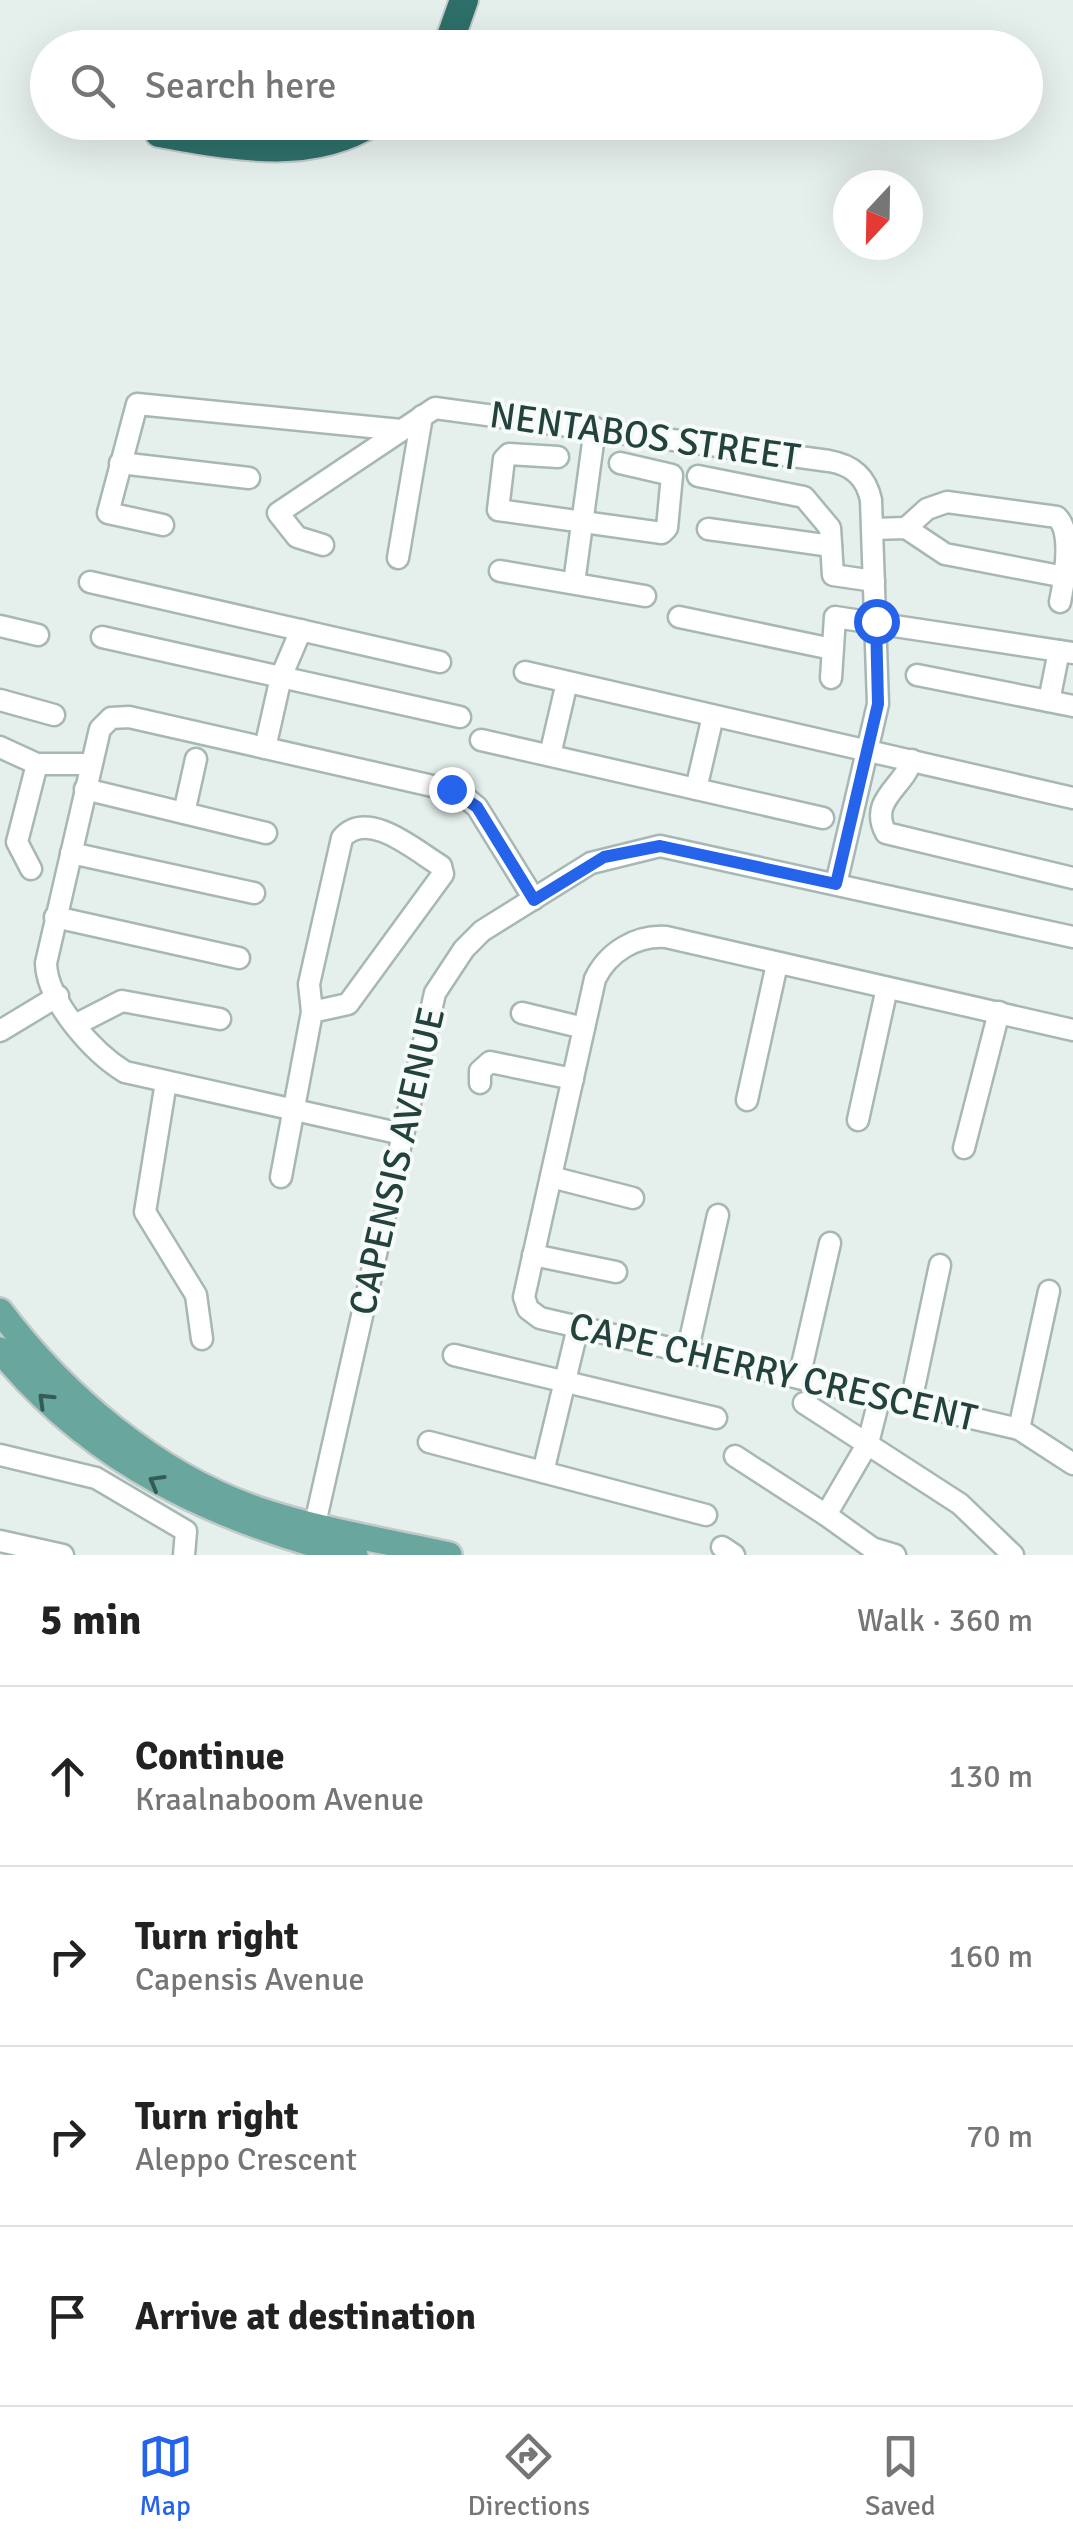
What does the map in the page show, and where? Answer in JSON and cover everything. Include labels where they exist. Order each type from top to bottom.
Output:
[{"type":"highway","points":[[453,30],[464,0]]},
{"type":"highway","points":[[204,140],[292,148],[333,140]]},
{"type":"main road","points":[[0,1311],[28,1349],[97,1417],[192,1479],[355,1555]]},
{"type":"main road","points":[[0,1350],[68,1421],[138,1472],[213,1512],[313,1534],[449,1555]]},
{"type":"street","points":[[163,525],[110,516],[137,404],[402,430]]},
{"type":"street","name":"NENTABOS STREET","points":[[428,412],[595,428],[854,468],[869,488],[872,529]]},
{"type":"street","points":[[323,545],[297,536],[278,512],[428,412]]},
{"type":"street","points":[[398,558],[428,412]]},
{"type":"street","points":[[574,583],[595,428]]},
{"type":"street","points":[[558,457],[509,454],[504,460],[498,510],[658,534],[667,528],[672,475],[620,463]]},
{"type":"street","points":[[120,463],[249,478]]},
{"type":"street","points":[[698,476],[804,497],[824,516],[835,577],[874,581]]},
{"type":"street","points":[[906,528],[927,509],[947,502],[1049,515],[1070,528],[1071,553],[1060,602]]},
{"type":"street","points":[[836,884],[879,689],[872,529],[906,528],[945,554],[1065,578]]},
{"type":"street","points":[[708,529],[831,546]]},
{"type":"street","points":[[500,571],[645,596]]},
{"type":"street","points":[[90,582],[440,662]]},
{"type":"street","points":[[678,617],[832,649]]},
{"type":"street","points":[[831,678],[834,617],[876,621],[1066,652],[1049,701]]},
{"type":"street","points":[[0,648],[3,627],[38,635]]},
{"type":"street","points":[[265,748],[281,677],[301,630]]},
{"type":"street","points":[[102,637],[460,717]]},
{"type":"street","points":[[525,672],[1073,798]]},
{"type":"street","points":[[917,675],[1073,706]]},
{"type":"street","points":[[550,755],[567,682]]},
{"type":"street","points":[[0,700],[54,715]]},
{"type":"street","points":[[402,1134],[118,1068],[94,1049],[75,1025],[46,971],[100,729],[117,716],[459,792],[477,807],[534,900]]},
{"type":"street","points":[[696,789],[713,716]]},
{"type":"street","points":[[482,740],[823,818]]},
{"type":"street","points":[[0,747],[37,764],[91,764]]},
{"type":"street","points":[[184,813],[196,758]]},
{"type":"street","points":[[912,760],[906,774],[884,800],[882,825],[886,833],[1073,878]]},
{"type":"street","points":[[31,869],[17,842],[37,764]]},
{"type":"street","points":[[85,790],[266,833]]},
{"type":"street","points":[[281,1177],[312,1012],[309,984],[346,832],[378,829],[441,866],[443,874],[348,1004],[312,1012]]},
{"type":"street","name":"CAPENSIS AVENUE","points":[[313,1534],[437,987],[482,931],[604,857],[660,846],[1073,937]]},
{"type":"street","points":[[71,853],[254,893]]},
{"type":"street","points":[[55,917],[239,958]]},
{"type":"street","name":"CAPE CHERRY CRESCENT","points":[[1073,1030],[666,938],[640,940],[602,964],[524,1297],[528,1309],[540,1318],[1020,1429],[1073,1464]]},
{"type":"street","points":[[747,1100],[777,964]]},
{"type":"street","points":[[858,1120],[887,988]]},
{"type":"street","points":[[0,1032],[58,996]]},
{"type":"street","points":[[75,1025],[122,1000],[220,1019]]},
{"type":"street","points":[[964,1148],[999,1012]]},
{"type":"street","points":[[522,1013],[584,1028]]},
{"type":"street","points":[[480,1083],[480,1070],[490,1062],[573,1079]]},
{"type":"street","points":[[166,1082],[144,1212],[196,1295],[202,1339]]},
{"type":"street","points":[[552,1174],[612,1184]]},
{"type":"street","points":[[552,1174],[633,1198]]},
{"type":"street","points":[[687,1353],[718,1214]]},
{"type":"street","points":[[799,1378],[830,1244]]},
{"type":"street","points":[[533,1255],[616,1272]]},
{"type":"street","points":[[911,1402],[940,1264]]},
{"type":"street","points":[[1020,1429],[1049,1292]]},
{"type":"street","points":[[543,1472],[578,1326]]},
{"type":"street","points":[[0,1336],[28,1349]]},
{"type":"street","points":[[454,1355],[716,1418]]},
{"type":"street","points":[[826,1515],[868,1443],[880,1396]]},
{"type":"street","points":[[804,1403],[984,1523],[1013,1555]]},
{"type":"street","points":[[429,1442],[706,1514]]},
{"type":"street","points":[[0,1455],[103,1481],[186,1531],[184,1555]]},
{"type":"street","points":[[735,1456],[826,1515],[871,1552],[894,1555]]},
{"type":"street","points":[[0,1542],[22,1551],[63,1555]]},
{"type":"route","points":[[451,789],[477,807],[534,900],[604,857],[660,846],[836,884],[878,704],[876,621]]}]
